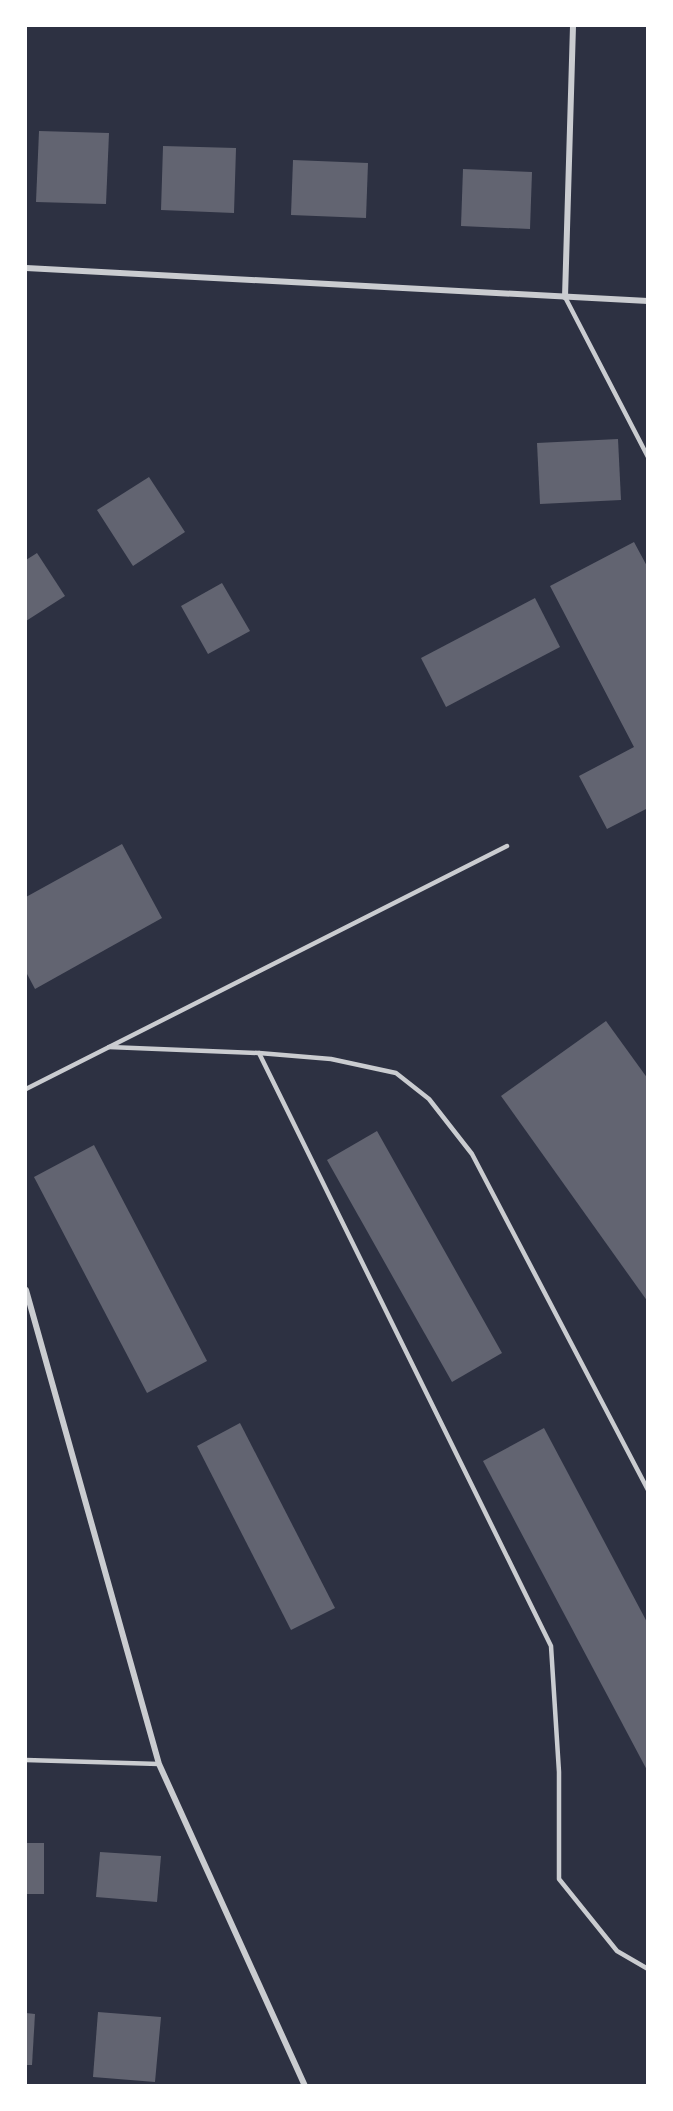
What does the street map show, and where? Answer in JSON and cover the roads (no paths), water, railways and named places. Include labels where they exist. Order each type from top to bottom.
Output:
[{"type":"street","points":[[565,297],[573,26]]},
{"type":"street","points":[[26,268],[648,301]]},
{"type":"street","points":[[26,1290],[159,1764],[305,2085]]},
{"type":"lane","points":[[565,297],[648,457]]},
{"type":"lane","points":[[26,1089],[507,846]]},
{"type":"lane","points":[[109,1047],[259,1053],[331,1059],[396,1073],[429,1099],[472,1154],[648,1490]]},
{"type":"lane","points":[[259,1053],[551,1646],[559,1772],[559,1879],[617,1951],[648,1969]]},
{"type":"lane","points":[[26,1760],[159,1764]]}]
